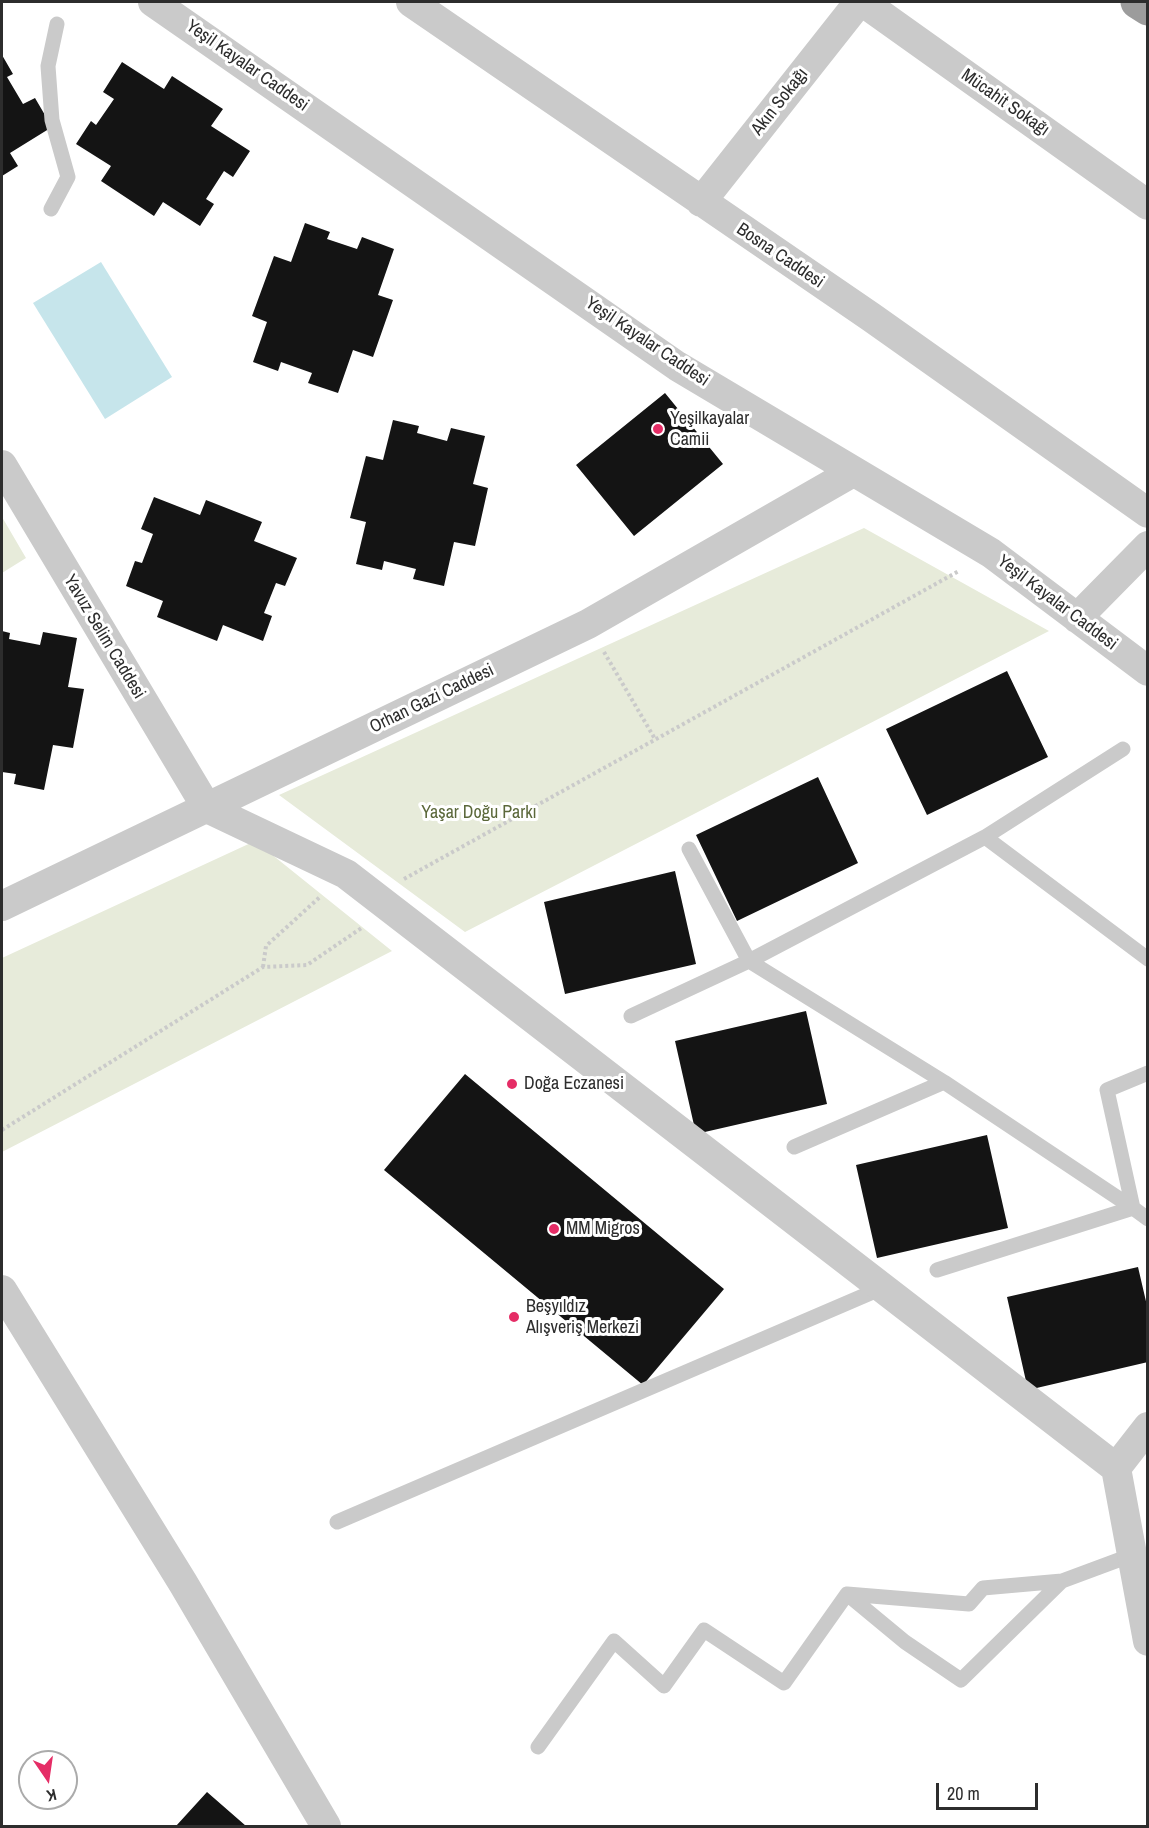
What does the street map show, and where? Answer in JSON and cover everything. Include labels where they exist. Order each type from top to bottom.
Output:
[{"type":"highway","points":[[1137,2],[1148,9]]},
{"type":"street","name":"Yeşil Kayalar Caddesi","points":[[153,2],[677,366],[991,554],[1148,671]]},
{"type":"street","name":"Bosna Caddesi","points":[[411,2],[871,317],[1148,513]]},
{"type":"street","name":"Akın Sokağı","points":[[700,202],[861,2]]},
{"type":"street","name":"Mücahit Sokağı","points":[[861,2],[1148,204]]},
{"type":"street","name":"Yavuz Selim Caddesi","points":[[2,465],[207,808]]},
{"type":"street","name":"Orhan Gazi Caddesi","points":[[2,906],[588,624],[853,472]]},
{"type":"street","points":[[1077,618],[1148,546]]},
{"type":"street","points":[[207,808],[346,874],[1116,1468],[1148,1641]]},
{"type":"street","points":[[2,1290],[183,1583],[326,1827]]},
{"type":"street","points":[[1116,1468],[1148,1427]]},
{"type":"lane","points":[[51,209],[68,177],[52,120],[48,66],[57,24]]},
{"type":"lane","points":[[631,1016],[749,961],[985,837],[1124,749]]},
{"type":"lane","points":[[985,837],[1148,958]]},
{"type":"lane","points":[[689,849],[749,961],[944,1082],[1148,1220]]},
{"type":"lane","points":[[1132,1208],[1107,1090],[1148,1073]]},
{"type":"lane","points":[[794,1147],[944,1082]]},
{"type":"lane","points":[[937,1270],[1132,1208]]},
{"type":"lane","points":[[337,1522],[882,1288]]},
{"type":"lane","points":[[847,1594],[969,1604],[982,1588],[1062,1581],[1132,1556]]},
{"type":"lane","points":[[847,1594],[905,1642],[962,1680],[1062,1581]]},
{"type":"lane","points":[[538,1747],[614,1641],[664,1686],[704,1630],[784,1683],[847,1594]]},
{"type":"path","points":[[2,1130],[262,967],[307,965],[382,902],[655,739],[991,554]]},
{"type":"path","points":[[588,624],[655,739]]},
{"type":"path","points":[[262,967],[266,946],[346,874]]},
{"type":"green space","points":[[2,517],[26,558],[2,573]]},
{"type":"green space","name":"Yaşar Doğu Parkı","points":[[864,528],[1049,631],[465,932],[279,795]]},
{"type":"green space","points":[[255,841],[392,951],[2,1152],[2,958]]},
{"type":"water","points":[[101,262],[172,377],[105,419],[33,303]]},
{"type":"building","points":[[2,55],[13,74],[7,77],[23,104],[35,98],[52,127],[10,153],[18,166],[2,176]]},
{"type":"building","points":[[122,62],[164,89],[172,76],[223,109],[211,126],[250,151],[233,177],[224,171],[206,199],[214,204],[200,226],[163,202],[154,216],[101,181],[111,166],[76,144],[91,121],[96,125],[114,99],[103,92]]},
{"type":"building","points":[[305,223],[330,232],[327,239],[357,249],[362,237],[394,249],[378,295],[393,300],[373,357],[353,350],[338,393],[308,383],[312,373],[281,362],[278,371],[253,362],[267,322],[252,316],[274,256],[291,262]]},
{"type":"building","name":"Yeşilkayalar Camii","points":[[665,393],[723,464],[634,536],[576,465]]},
{"type":"building","points":[[393,420],[419,426],[417,433],[447,441],[451,428],[485,436],[473,484],[488,488],[475,546],[454,542],[444,586],[413,579],[416,569],[384,561],[382,570],[356,564],[366,522],[350,518],[366,456],[383,460]]},
{"type":"building","points":[[154,497],[200,515],[206,500],[262,522],[254,541],[297,558],[285,586],[276,583],[264,613],[272,616],[263,641],[223,625],[217,641],[157,617],[163,601],[126,586],[135,561],[142,563],[153,534],[141,529]]},
{"type":"building","points":[[2,631],[10,633],[9,639],[40,645],[43,632],[77,638],[68,687],[84,689],[73,748],[53,745],[44,790],[14,784],[16,774],[2,772]]},
{"type":"building","points":[[1007,671],[1048,757],[927,815],[886,729]]},
{"type":"building","points":[[818,777],[858,863],[737,921],[696,835]]},
{"type":"building","points":[[675,871],[696,964],[565,994],[544,902]]},
{"type":"building","points":[[806,1011],[827,1104],[696,1134],[675,1041]]},
{"type":"building","name":"MM Migros","points":[[465,1074],[724,1289],[643,1385],[384,1170]]},
{"type":"building","points":[[987,1135],[1008,1228],[877,1258],[856,1165]]},
{"type":"building","points":[[1138,1267],[1148,1310],[1148,1362],[1028,1390],[1007,1297]]},
{"type":"building","points":[[207,1792],[246,1826],[176,1826]]},
{"type":"place","name":"Yeşilkayalar Camii","points":[[658,429]]},
{"type":"place","name":"Doğa Eczanesi","points":[[512,1084]]},
{"type":"place","name":"MM Migros","points":[[554,1229]]},
{"type":"place","name":"Beşyıldız Alışveriş Merkezi","points":[[514,1317]]}]
